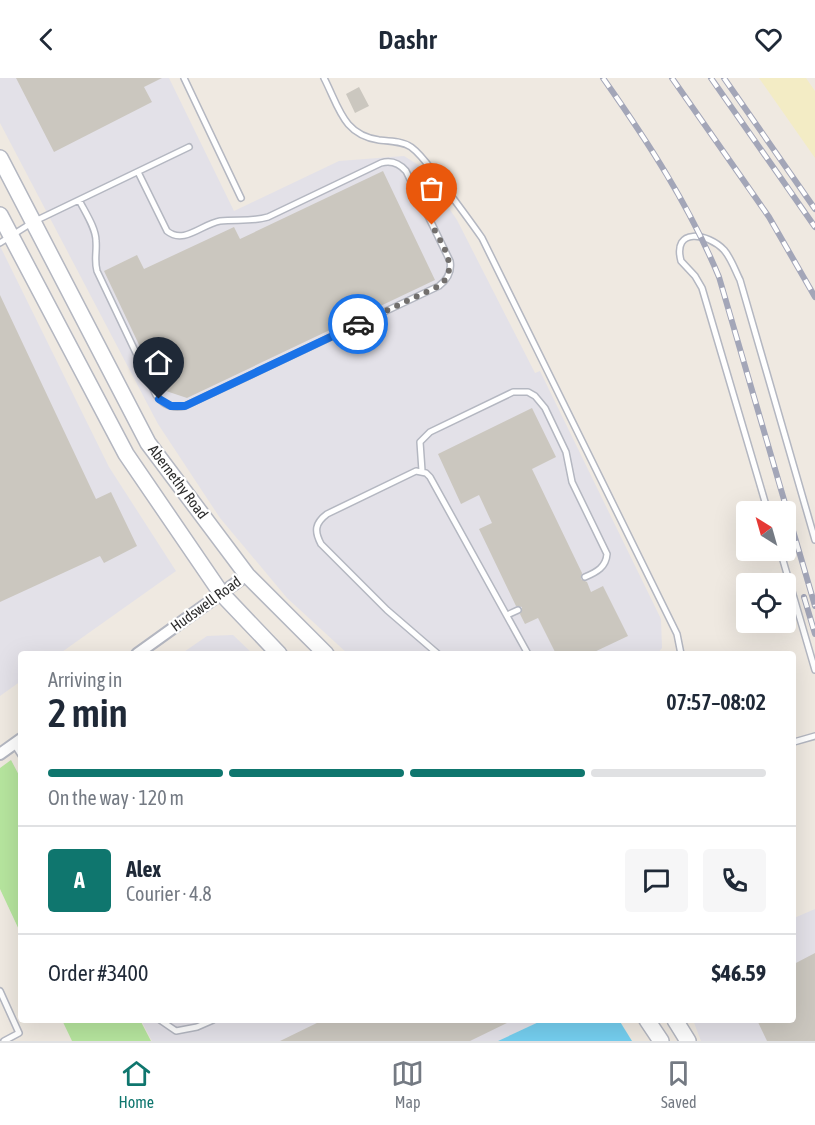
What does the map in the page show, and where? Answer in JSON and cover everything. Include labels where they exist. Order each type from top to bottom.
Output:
[{"type":"main road","name":"Abernethy Road","points":[[0,158],[148,443],[247,575],[323,651]]},
{"type":"main road","name":"Abernethy Road","points":[[0,215],[6,240],[126,454],[220,593],[276,651]]},
{"type":"main road","points":[[649,1023],[661,1041]]},
{"type":"main road","points":[[677,1023],[688,1041]]},
{"type":"street","name":"Hudswell Road","points":[[141,651],[247,575]]},
{"type":"street","points":[[0,746],[18,739]]},
{"type":"street","points":[[0,754],[18,740]]},
{"type":"lane","points":[[184,78],[241,198]]},
{"type":"lane","points":[[324,78],[345,120],[354,131],[365,137],[401,142],[412,148],[467,215],[482,238],[677,634],[680,651]]},
{"type":"lane","points":[[6,240],[33,222],[189,147]]},
{"type":"lane","points":[[79,200],[94,231],[96,241],[94,262],[97,271],[156,394],[164,404],[171,406],[185,406],[439,286],[450,272],[450,261],[406,171],[398,164],[381,163],[268,217],[217,222],[186,235],[177,236],[171,235],[165,227],[138,172]]},
{"type":"lane","points":[[765,501],[702,288],[695,276],[683,265],[679,256],[682,242],[693,235],[711,240],[724,251],[740,280],[815,540]]},
{"type":"lane","points":[[422,471],[420,442],[430,432],[513,392],[528,392],[535,396],[545,408],[566,452],[572,482],[607,554],[604,565],[585,577]]},
{"type":"lane","points":[[435,651],[394,616],[321,544],[315,531],[321,519],[327,514],[411,472],[422,471],[430,477],[526,651]]},
{"type":"lane","points":[[783,561],[815,670]]},
{"type":"lane","points":[[507,615],[518,610]]},
{"type":"lane","points":[[796,741],[815,736]]},
{"type":"lane","points":[[0,991],[18,1033],[4,1041]]},
{"type":"lane","points":[[0,1013],[8,1010]]},
{"type":"lane","points":[[164,1023],[176,1031],[206,1023]]},
{"type":"shaded area","points":[[0,78],[169,78],[234,211],[339,161],[404,156],[420,166],[457,220],[535,373],[540,371],[661,619],[662,648],[660,651],[345,651],[287,598],[220,518],[158,424],[0,123]]},
{"type":"shaded area","points":[[0,246],[109,467],[176,571],[63,651],[18,651],[18,683],[0,696]]},
{"type":"shaded area","points":[[233,635],[250,651],[185,651],[207,636]]},
{"type":"shaded area","points":[[815,909],[815,1041],[701,1041],[694,1023],[796,1023],[796,917]]},
{"type":"shaded area","points":[[143,1023],[537,1023],[498,1041],[152,1041]]},
{"type":"green space","points":[[11,760],[18,773],[18,928],[0,889],[0,768]]},
{"type":"green space","points":[[63,1023],[142,1023],[151,1041],[72,1041]]},
{"type":"sand","points":[[759,78],[806,78],[815,91],[815,158]]},
{"type":"water","points":[[537,1023],[621,1023],[632,1041],[498,1041]]},
{"type":"building","points":[[16,78],[162,78],[144,87],[152,102],[54,152]]},
{"type":"building","points":[[359,87],[369,106],[355,113],[346,94]]},
{"type":"building","points":[[383,171],[435,280],[187,398],[160,389],[104,271],[137,255],[144,269],[234,227],[240,239]]},
{"type":"building","points":[[0,295],[96,499],[111,492],[137,546],[104,563],[100,556],[0,602]]},
{"type":"building","points":[[532,408],[556,457],[532,469],[582,573],[581,579],[587,582],[591,592],[603,586],[628,636],[596,651],[554,651],[538,618],[525,624],[520,614],[522,607],[516,606],[479,529],[492,523],[479,495],[461,504],[438,454]]},
{"type":"building","points":[[815,953],[815,1041],[767,1041],[758,1023],[796,1023],[796,963]]},
{"type":"building","points":[[317,1023],[507,1023],[470,1041],[280,1041]]},
{"type":"railway","points":[[603,78],[667,174],[695,225],[719,277],[815,606]]},
{"type":"railway","points":[[672,78],[769,217],[815,297]]},
{"type":"railway","points":[[711,78],[815,227]]},
{"type":"railway","points":[[724,78],[815,209]]},
{"type":"railway","points":[[804,597],[815,634]]},
{"type":"way so far","points":[[358,324],[439,286],[447,278],[450,272],[450,261],[432,225]]},
{"type":"route","points":[[159,399],[164,404],[178,408],[185,406],[358,324]]}]
